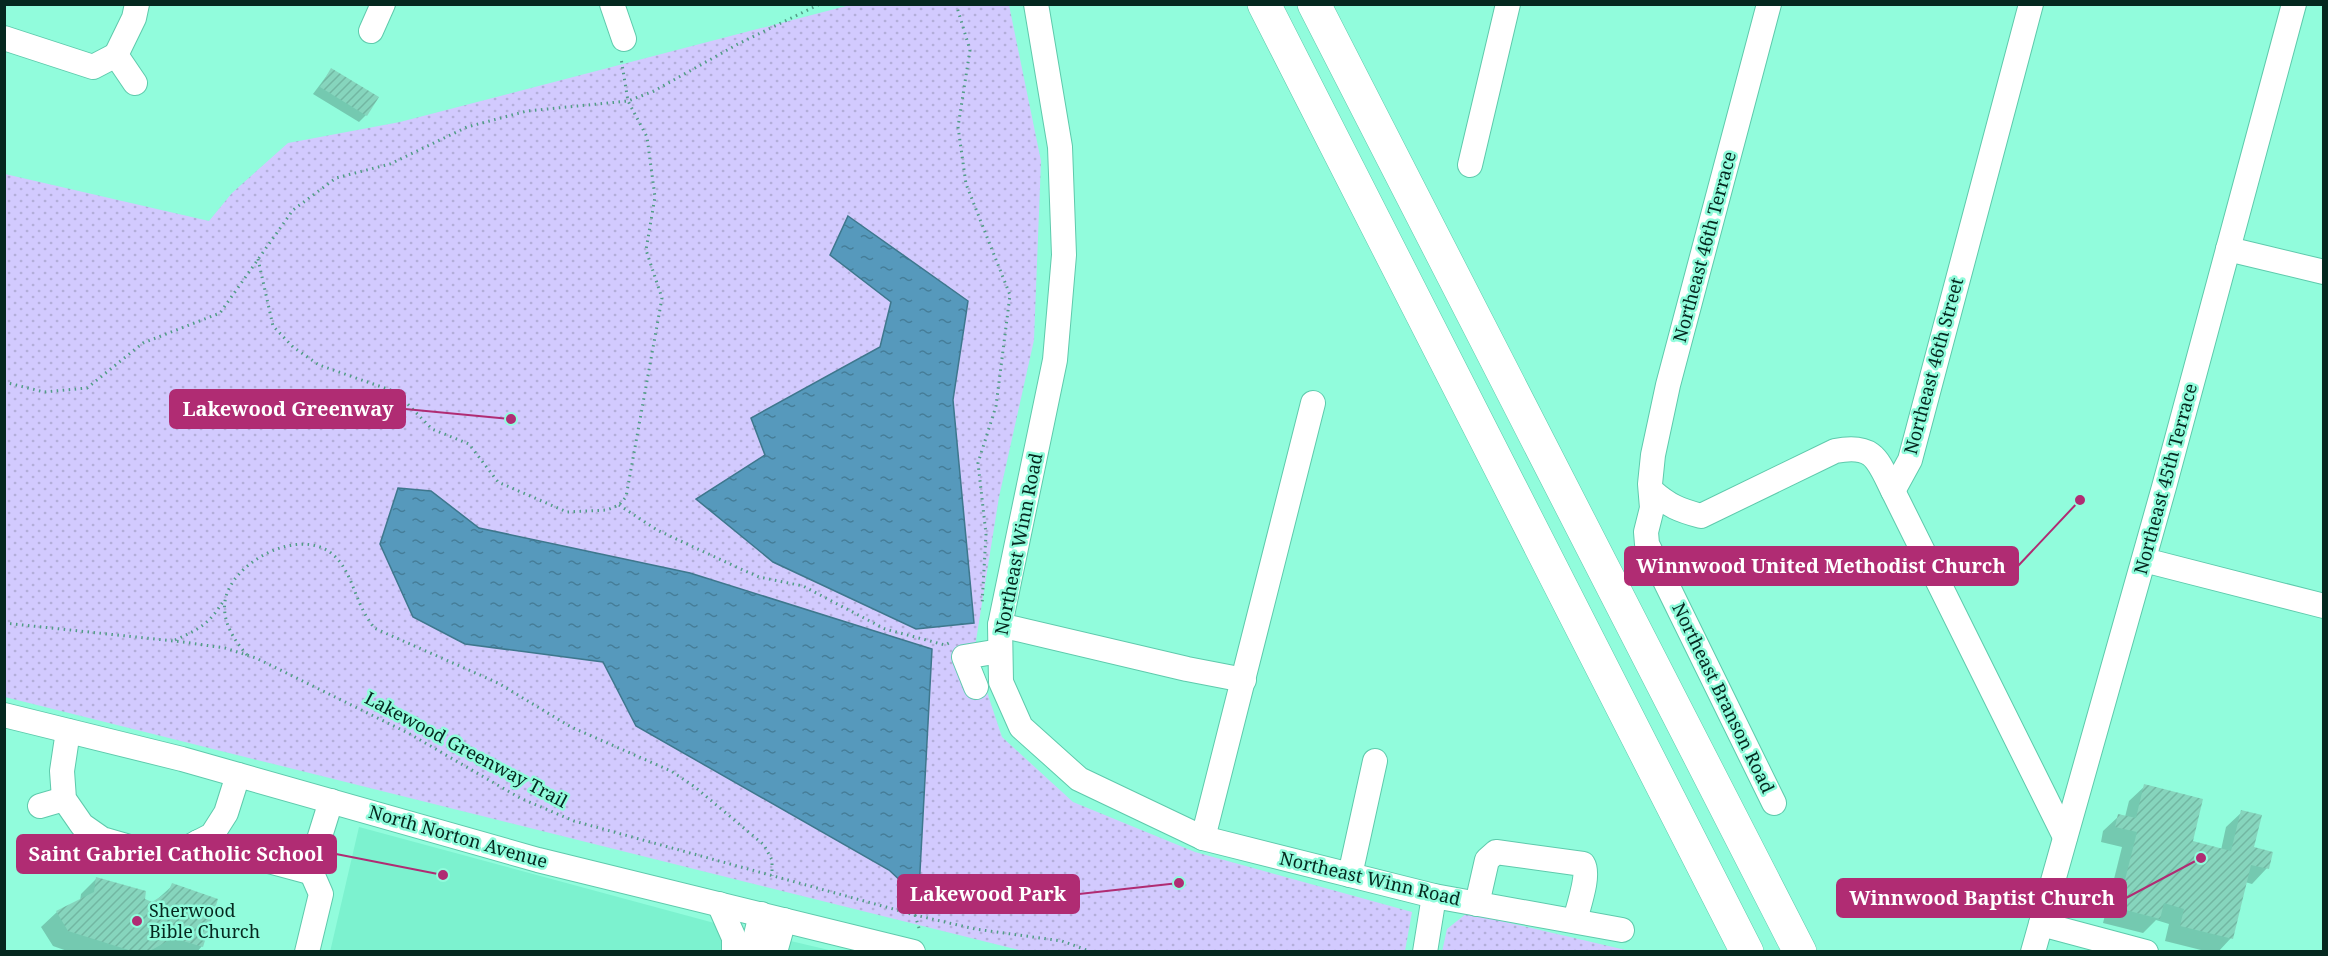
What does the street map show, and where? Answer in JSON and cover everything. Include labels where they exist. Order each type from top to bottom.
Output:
[{"type":"highway","points":[[1264,4],[1747,951]]},
{"type":"highway","points":[[1314,4],[1800,951]]},
{"type":"street","points":[[4,38],[93,67],[116,55],[134,18],[137,4]]},
{"type":"street","points":[[371,31],[383,4]]},
{"type":"street","points":[[612,4],[624,39]]},
{"type":"street","name":"Northeast Winn Road","points":[[1036,4],[1060,147],[1064,255],[1055,360],[1000,625],[1001,682],[1021,727],[1079,778],[1203,838],[1434,896],[1622,930]]},
{"type":"street","points":[[1470,165],[1508,4]]},
{"type":"street","name":"Northeast 46th Terrace","points":[[1652,491],[1650,484],[1653,455],[1668,385],[1769,4]]},
{"type":"street","name":"Northeast 46th Street","points":[[1893,491],[1910,460],[2031,4]]},
{"type":"street","name":"Northeast 45th Terrace","points":[[2033,951],[2144,560],[2295,4]]},
{"type":"street","points":[[116,55],[135,83]]},
{"type":"street","points":[[2228,249],[2324,272]]},
{"type":"street","points":[[1203,838],[1313,403]]},
{"type":"street","points":[[1652,491],[1668,505],[1701,516],[1835,451],[1847,449],[1870,453],[1879,463],[2065,837]]},
{"type":"street","name":"Northeast Branson Road","points":[[1652,491],[1652,508],[1646,532],[1647,544],[1774,803]]},
{"type":"street","points":[[2144,560],[2324,606]]},
{"type":"street","points":[[1000,625],[1187,669],[1244,680]]},
{"type":"street","points":[[976,687],[964,657],[1000,651]]},
{"type":"street","name":"North Norton Avenue","points":[[4,715],[238,775],[538,860],[772,917],[862,945],[913,951]]},
{"type":"street","points":[[68,731],[62,771],[64,799],[82,825],[102,839],[133,848],[166,852],[189,847],[212,836],[226,813],[238,775]]},
{"type":"street","points":[[1350,875],[1375,761]]},
{"type":"street","points":[[39,806],[64,799]]},
{"type":"street","points":[[307,951],[321,894],[311,865],[331,801]]},
{"type":"street","points":[[198,842],[313,873]]},
{"type":"street","points":[[1477,903],[1487,860],[1496,852],[1583,864],[1585,876],[1575,921]]},
{"type":"street","points":[[1425,951],[1434,896]]},
{"type":"street","points":[[719,904],[735,938],[734,951]]},
{"type":"street","points":[[752,951],[772,917]]},
{"type":"street","points":[[772,917],[775,951]]},
{"type":"street","points":[[2041,924],[2146,951]]},
{"type":"path","points":[[4,382],[44,392],[87,388],[143,343],[220,313],[293,210],[336,178],[390,164],[466,128],[527,111],[628,101],[654,91],[738,44],[820,4]]},
{"type":"path","points":[[956,4],[969,50],[958,127],[966,184],[1010,295],[996,406],[978,463],[986,534],[982,609]]},
{"type":"path","points":[[258,260],[273,326],[293,347],[320,365],[396,392],[432,429],[469,444],[498,482],[567,512],[607,510],[619,505],[626,497],[662,298],[646,250],[655,197],[647,138],[628,101],[621,58],[624,39]]},
{"type":"path","points":[[619,505],[657,530],[759,577],[803,586],[885,629],[945,645],[951,640]]},
{"type":"path","points":[[247,656],[234,640],[226,618],[227,591],[236,578],[254,561],[274,550],[294,543],[312,545],[330,552],[351,580],[363,612],[375,627],[498,683],[571,727],[671,771],[695,787],[764,846],[772,860],[772,876]]},
{"type":"path","points":[[174,640],[204,626],[226,597]]},
{"type":"path","name":"Lakewood Greenway Trail","points":[[4,623],[174,640],[225,648],[288,672],[408,733],[520,798],[558,815],[600,829],[915,915],[975,929],[1062,941],[1092,951]]},
{"type":"path","points":[[919,928],[915,915],[922,892],[924,870]]},
{"type":"shaded area","points":[[850,5],[1009,5],[1041,161],[1034,340],[999,497],[974,653],[1002,737],[1073,802],[1195,852],[1412,912],[1405,951],[1023,951],[5,697],[5,174],[209,221],[232,193],[288,143],[400,122]]},
{"type":"shaded area","points":[[359,827],[718,924],[833,951],[330,952]]},
{"type":"shaded area","points":[[1467,913],[1630,951],[1442,952],[1447,929]]},
{"type":"water","points":[[848,216],[968,301],[953,400],[974,623],[916,629],[773,562],[696,499],[765,455],[751,418],[880,347],[891,302],[830,255]]},
{"type":"water","points":[[398,488],[431,491],[479,528],[690,573],[932,649],[919,890],[904,884],[889,870],[636,726],[603,662],[465,644],[413,617],[380,544]]},
{"type":"building","points":[[331,68],[379,97],[367,116],[320,87]]},
{"type":"building","points":[[2144,784],[2203,799],[2193,841],[2231,851],[2241,810],[2262,815],[2254,847],[2273,852],[2269,869],[2251,865],[2233,939],[2180,926],[2184,909],[2164,903],[2160,919],[2118,908],[2137,832],[2115,827],[2118,814],[2136,818]]},
{"type":"building","name":"Sherwood Bible Church","points":[[96,877],[146,891],[145,899],[152,902],[168,892],[172,883],[218,899],[203,947],[173,938],[148,952],[135,952],[68,931],[56,911],[94,892]]},
{"type":"place","name":"Lakewood Greenway","points":[[511,419]]},
{"type":"place","name":"Winnwood United Methodist Church","points":[[2080,500]]},
{"type":"place","name":"Winnwood Baptist Church","points":[[2201,858]]},
{"type":"place","name":"Saint Gabriel Catholic School","points":[[443,875]]},
{"type":"place","name":"Lakewood Park","points":[[1179,883]]},
{"type":"place","name":"Sherwood Bible Church","points":[[137,921]]}]
